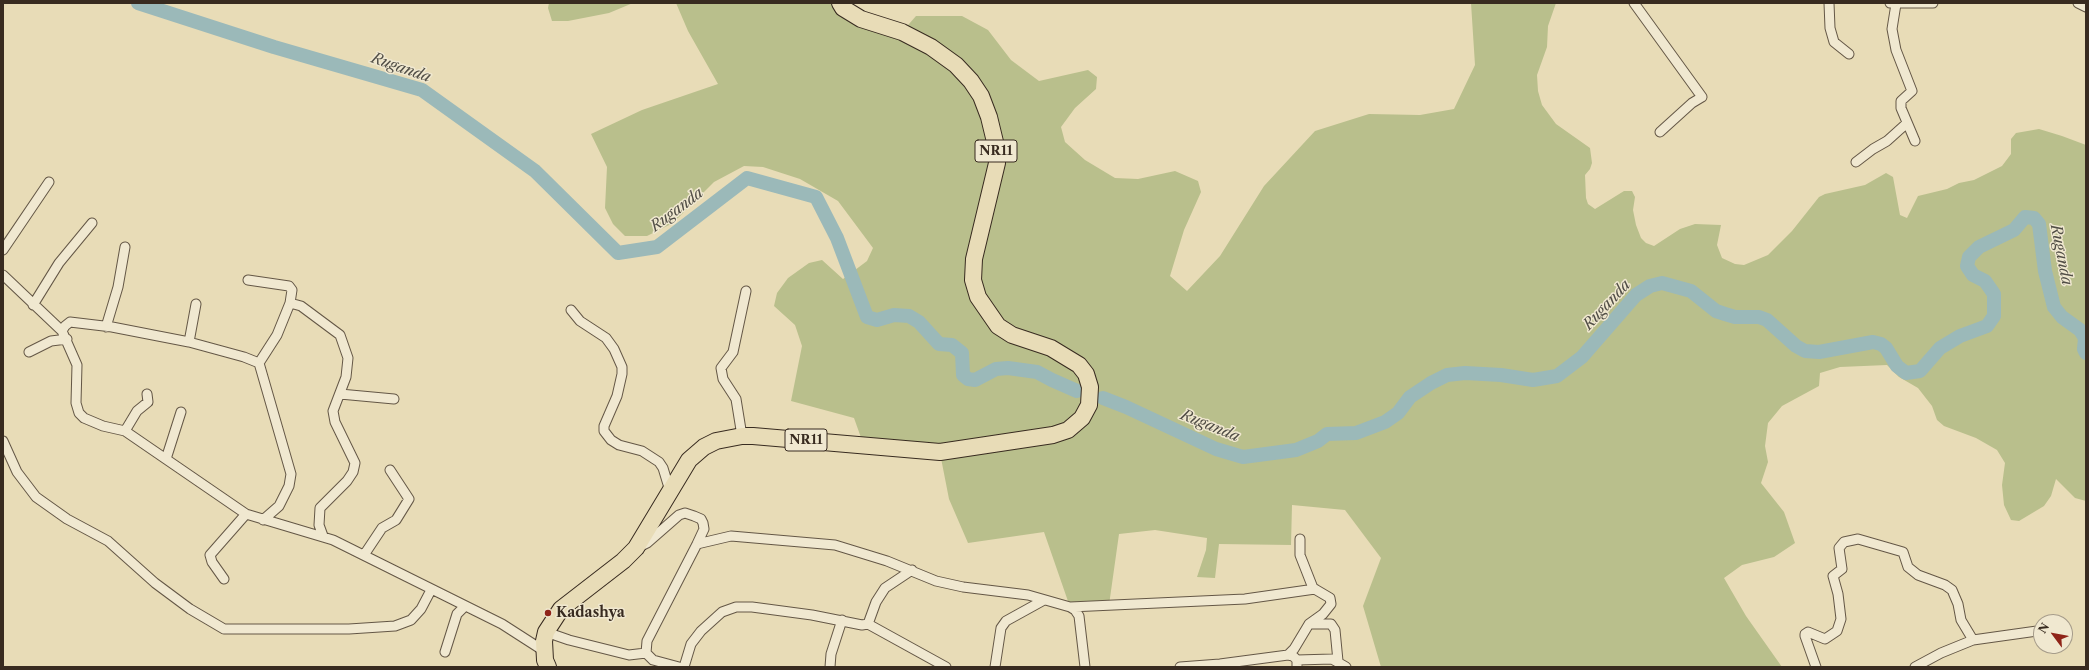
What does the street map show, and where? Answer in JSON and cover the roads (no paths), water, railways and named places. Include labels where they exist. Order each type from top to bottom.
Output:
[{"type":"highway","name":"NR11","points":[[548,667],[544,651],[546,632],[561,609],[623,561],[636,548],[690,460],[704,447],[716,441],[742,436],[940,452],[1053,435],[1068,430],[1082,418],[1089,405],[1090,387],[1086,374],[1079,366],[1052,348],[1012,335],[998,326],[978,298],[973,280],[974,259],[997,164],[996,146],[989,117],[981,96],[971,81],[956,65],[931,47],[902,32],[861,18],[843,8],[840,3]]},
{"type":"street","points":[[1634,3],[1702,97],[1692,103],[1660,132]]},
{"type":"street","points":[[1830,3],[1830,28],[1834,42],[1849,54]]},
{"type":"street","points":[[1916,141],[1900,108],[1901,101],[1912,91],[1896,50],[1892,29],[1893,3],[1933,3]]},
{"type":"street","points":[[2078,3],[2086,7]]},
{"type":"street","points":[[1856,162],[1873,149],[1887,141],[1907,123]]},
{"type":"street","points":[[3,250],[49,182]]},
{"type":"street","points":[[33,305],[59,263],[92,223]]},
{"type":"street","points":[[106,327],[118,287],[125,247]]},
{"type":"street","points":[[3,274],[65,335]]},
{"type":"street","points":[[248,280],[289,286],[292,290],[290,303],[277,335],[259,364],[291,474],[289,486],[279,506],[263,520]]},
{"type":"street","points":[[742,436],[736,399],[723,379],[721,368],[733,352],[746,291]]},
{"type":"street","points":[[290,303],[301,306],[336,332],[343,341],[348,358],[346,377],[333,411],[335,422],[355,463],[353,472],[347,481],[320,508],[319,525],[323,536]]},
{"type":"street","points":[[189,342],[196,304]]},
{"type":"street","points":[[571,310],[580,321],[606,338],[614,349],[622,367],[622,374],[616,396],[604,426],[604,431],[611,440],[619,445],[642,451],[659,462],[663,468],[670,491]]},
{"type":"street","points":[[259,364],[244,357],[189,342],[79,322],[70,322],[65,326],[65,335],[77,365],[76,403],[79,413],[91,422],[125,431],[246,514],[323,536],[502,624],[544,651]]},
{"type":"street","points":[[29,352],[65,335]]},
{"type":"street","points":[[125,431],[137,411],[148,402],[147,394]]},
{"type":"street","points":[[340,394],[394,399]]},
{"type":"street","points":[[166,459],[181,412]]},
{"type":"street","points":[[3,441],[17,472],[36,497],[67,519],[108,541],[155,583],[190,609],[224,629],[349,629],[395,626],[411,620],[421,609],[431,590]]},
{"type":"street","points":[[364,555],[382,528],[396,520],[409,499],[390,470]]},
{"type":"street","points":[[636,548],[647,543],[673,520],[685,513],[701,519],[703,523],[704,529],[697,544],[649,636],[646,653]]},
{"type":"street","points":[[224,579],[212,562],[210,555],[246,514]]},
{"type":"street","points":[[697,544],[731,536],[835,545],[912,570],[936,581],[963,587],[1028,595],[1070,607],[1075,610],[1079,616],[1085,667]]},
{"type":"street","points":[[1288,655],[1294,649],[1308,624],[1323,614],[1331,604],[1330,598],[1315,589],[1300,555],[1300,539]]},
{"type":"street","points":[[1816,667],[1805,634],[1808,632],[1825,639],[1837,631],[1841,618],[1838,594],[1832,576],[1842,569],[1839,548],[1844,542],[1858,539],[1903,552],[1908,567],[1918,575],[1952,590],[1958,604],[1961,620],[1973,640]]},
{"type":"street","points":[[868,624],[876,602],[885,588],[912,570]]},
{"type":"street","points":[[1070,607],[1245,599],[1315,589]]},
{"type":"street","points":[[996,667],[1001,628],[1013,617],[1044,600]]},
{"type":"street","points":[[445,652],[457,614],[465,606]]},
{"type":"street","points":[[684,667],[691,644],[701,631],[722,612],[736,607],[752,607],[842,620],[862,625],[868,624],[946,667]]},
{"type":"street","points":[[830,667],[831,654],[842,620]]},
{"type":"street","points":[[1308,624],[1331,624],[1335,630],[1338,661]]},
{"type":"street","points":[[546,632],[569,640],[629,655],[646,653]]},
{"type":"street","points":[[1915,667],[1941,653],[1973,640],[2033,632]]},
{"type":"street","points":[[646,653],[653,660],[678,667]]},
{"type":"street","points":[[1180,667],[1220,666],[1288,655],[1293,656],[1297,664],[1332,659],[1338,661],[1346,667]]},
{"type":"waterway","name":"Ruganda","points":[[138,3],[274,47],[422,90],[535,171],[618,253],[657,247],[747,178],[816,197],[837,238],[867,317],[877,320],[894,315],[909,316],[919,322],[939,344],[952,345],[962,353],[963,375],[968,379],[975,380],[996,369],[1008,368],[1037,372],[1077,391]]},
{"type":"waterway","name":"Ruganda","points":[[1103,398],[1126,407],[1216,449],[1243,457],[1296,450],[1318,441],[1327,434],[1356,433],[1385,422],[1398,413],[1410,397],[1431,383],[1447,375],[1465,373],[1501,375],[1533,380],[1557,376],[1582,357],[1636,295],[1650,286],[1662,283],[1691,291],[1716,311],[1735,317],[1759,317],[1767,320],[1796,346],[1805,351],[1819,352],[1873,342],[1881,344],[1886,348],[1897,366],[1906,373],[1920,371],[1940,348],[1960,336],[1987,326],[1994,316],[1994,294],[1985,281],[1973,275],[1967,266],[1969,257],[1979,247],[2014,230],[2025,217],[2034,218],[2039,224],[2045,271],[2054,307],[2062,317],[2080,330],[2085,338],[2084,349],[2086,353]]},
{"type":"place","name":"Kadashya","points":[[548,613]]}]
